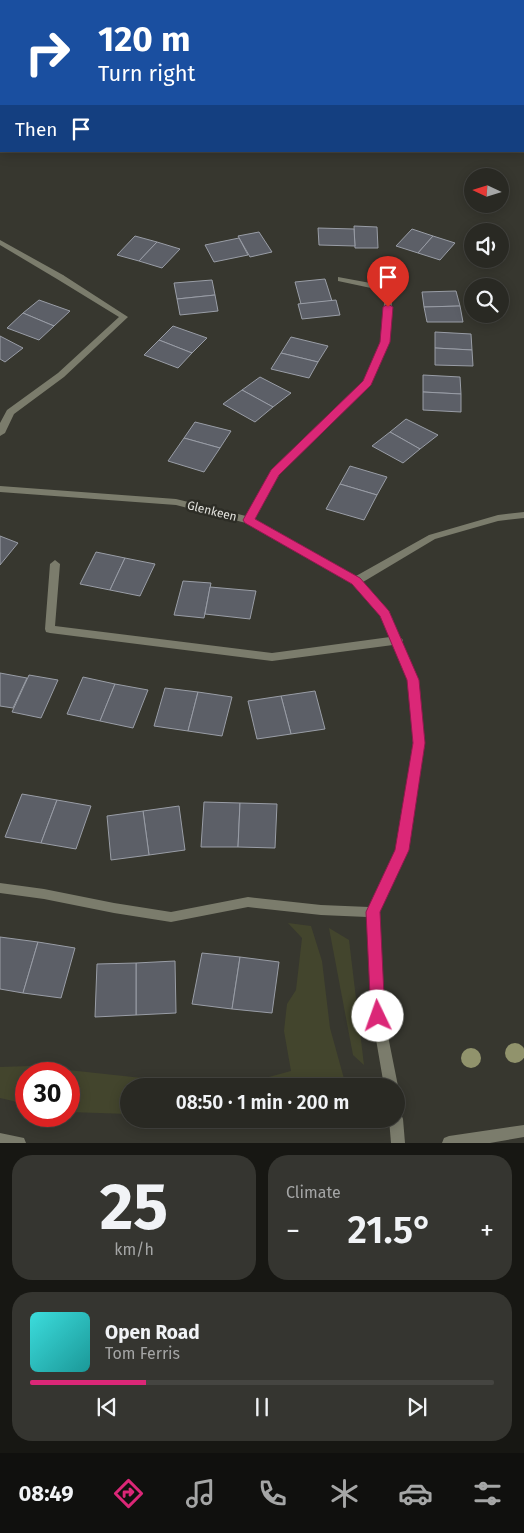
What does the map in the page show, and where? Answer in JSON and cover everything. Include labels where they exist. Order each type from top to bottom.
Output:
[{"type":"street","points":[[0,242],[124,317],[61,375],[10,412],[0,433]]},
{"type":"street","points":[[249,520],[275,473],[367,383],[385,342],[389,289],[341,279]]},
{"type":"street","name":"Glenkeen","points":[[0,489],[176,502],[249,520],[356,581],[385,614],[398,640],[413,680],[419,743],[402,850],[373,912],[378,1016],[390,1078]]},
{"type":"street","points":[[356,581],[432,538],[498,518],[524,515]]},
{"type":"street","points":[[55,564],[50,629],[272,657],[398,640]]},
{"type":"street","points":[[0,888],[171,917],[248,902],[321,910],[373,912]]},
{"type":"street","points":[[397,1128],[398,1143]]},
{"type":"street","points":[[449,1143],[524,1131]]},
{"type":"street","points":[[0,1140],[19,1143]]},
{"type":"green space","points":[[288,923],[311,926],[322,961],[330,1028],[344,1078],[265,1078],[291,1071],[284,1031],[287,1004],[296,990],[302,938]]},
{"type":"green space","points":[[329,928],[349,940],[364,1065],[353,1055]]},
{"type":"green space","points":[[0,1067],[15,1067],[15,1101],[0,1098]]},
{"type":"green space","points":[[80,1071],[142,1078],[120,1078],[120,1114],[80,1112]]},
{"type":"building","points":[[354,226],[377,227],[378,248],[355,248]]},
{"type":"building","points":[[318,228],[354,229],[355,246],[319,245]]},
{"type":"building","points":[[412,229],[433,236],[418,253],[396,246]]},
{"type":"building","points":[[259,232],[272,252],[250,257],[238,236]]},
{"type":"building","points":[[135,236],[157,242],[139,261],[117,255]]},
{"type":"building","points":[[433,236],[455,243],[440,260],[418,253]]},
{"type":"building","points":[[239,238],[248,255],[214,262],[205,245]]},
{"type":"building","points":[[157,242],[180,249],[162,268],[139,261]]},
{"type":"building","points":[[325,279],[332,301],[301,304],[295,282]]},
{"type":"building","points":[[212,280],[215,295],[177,299],[174,283]]},
{"type":"building","points":[[456,291],[460,306],[424,307],[422,292]]},
{"type":"building","points":[[215,295],[218,311],[180,315],[177,299]]},
{"type":"building","points":[[39,300],[70,311],[54,326],[23,313]]},
{"type":"building","points":[[336,300],[340,315],[302,319],[298,304]]},
{"type":"building","points":[[460,306],[463,322],[427,322],[424,307]]},
{"type":"building","points":[[23,313],[54,326],[39,340],[7,328]]},
{"type":"building","points":[[173,326],[207,338],[192,353],[159,340]]},
{"type":"building","points":[[435,332],[471,334],[472,350],[435,348]]},
{"type":"building","points":[[0,336],[23,348],[5,362],[0,359]]},
{"type":"building","points":[[291,337],[328,346],[318,362],[281,353]]},
{"type":"building","points":[[159,340],[192,353],[178,368],[144,355]]},
{"type":"building","points":[[435,348],[472,350],[473,366],[435,365]]},
{"type":"building","points":[[281,353],[318,362],[309,378],[271,369]]},
{"type":"building","points":[[423,375],[460,377],[461,394],[423,392]]},
{"type":"building","points":[[260,377],[291,393],[273,407],[242,390]]},
{"type":"building","points":[[242,390],[273,407],[255,422],[223,404]]},
{"type":"building","points":[[423,392],[461,394],[461,412],[423,410]]},
{"type":"building","points":[[406,419],[438,435],[420,449],[390,432]]},
{"type":"building","points":[[195,422],[231,431],[220,448],[184,438]]},
{"type":"building","points":[[390,432],[420,449],[403,463],[372,446]]},
{"type":"building","points":[[184,438],[220,448],[204,472],[168,461]]},
{"type":"building","points":[[350,466],[387,477],[377,495],[340,484]]},
{"type":"building","points":[[340,484],[377,495],[364,520],[326,509]]},
{"type":"building","points":[[0,536],[18,543],[0,565]]},
{"type":"building","points":[[96,552],[125,558],[110,590],[80,584]]},
{"type":"building","points":[[125,558],[155,564],[140,596],[110,590]]},
{"type":"building","points":[[183,581],[211,583],[204,618],[174,615]]},
{"type":"building","points":[[210,587],[256,591],[250,619],[205,614]]},
{"type":"building","points":[[0,673],[27,678],[13,708],[0,706]]},
{"type":"building","points":[[29,675],[58,680],[41,718],[12,712]]},
{"type":"building","points":[[83,677],[115,684],[100,721],[67,714]]},
{"type":"building","points":[[115,684],[148,690],[133,728],[100,721]]},
{"type":"building","points":[[165,688],[198,692],[188,731],[154,726]]},
{"type":"building","points":[[315,691],[325,729],[291,734],[281,696]]},
{"type":"building","points":[[198,692],[232,697],[222,736],[188,731]]},
{"type":"building","points":[[281,696],[291,734],[257,739],[248,701]]},
{"type":"building","points":[[22,794],[57,800],[41,843],[5,837]]},
{"type":"building","points":[[57,800],[91,806],[76,849],[41,843]]},
{"type":"building","points":[[204,802],[240,803],[238,847],[201,847]]},
{"type":"building","points":[[240,803],[277,804],[275,848],[238,847]]},
{"type":"building","points":[[179,806],[185,850],[149,855],[143,811]]},
{"type":"building","points":[[143,811],[149,855],[111,860],[107,816]]},
{"type":"building","points":[[0,937],[38,942],[23,993],[0,989]]},
{"type":"building","points":[[38,942],[75,948],[61,998],[23,993]]},
{"type":"building","points":[[202,953],[240,957],[232,1009],[192,1004]]},
{"type":"building","points":[[240,957],[279,962],[272,1013],[232,1009]]},
{"type":"building","points":[[175,961],[176,1013],[136,1015],[136,963]]},
{"type":"building","points":[[136,963],[136,1015],[95,1017],[97,964]]},
{"type":"route","points":[[378,1016],[373,912],[402,850],[419,743],[413,680],[398,640],[385,614],[356,581],[249,520],[275,473],[367,383],[385,342],[388,307]]}]
